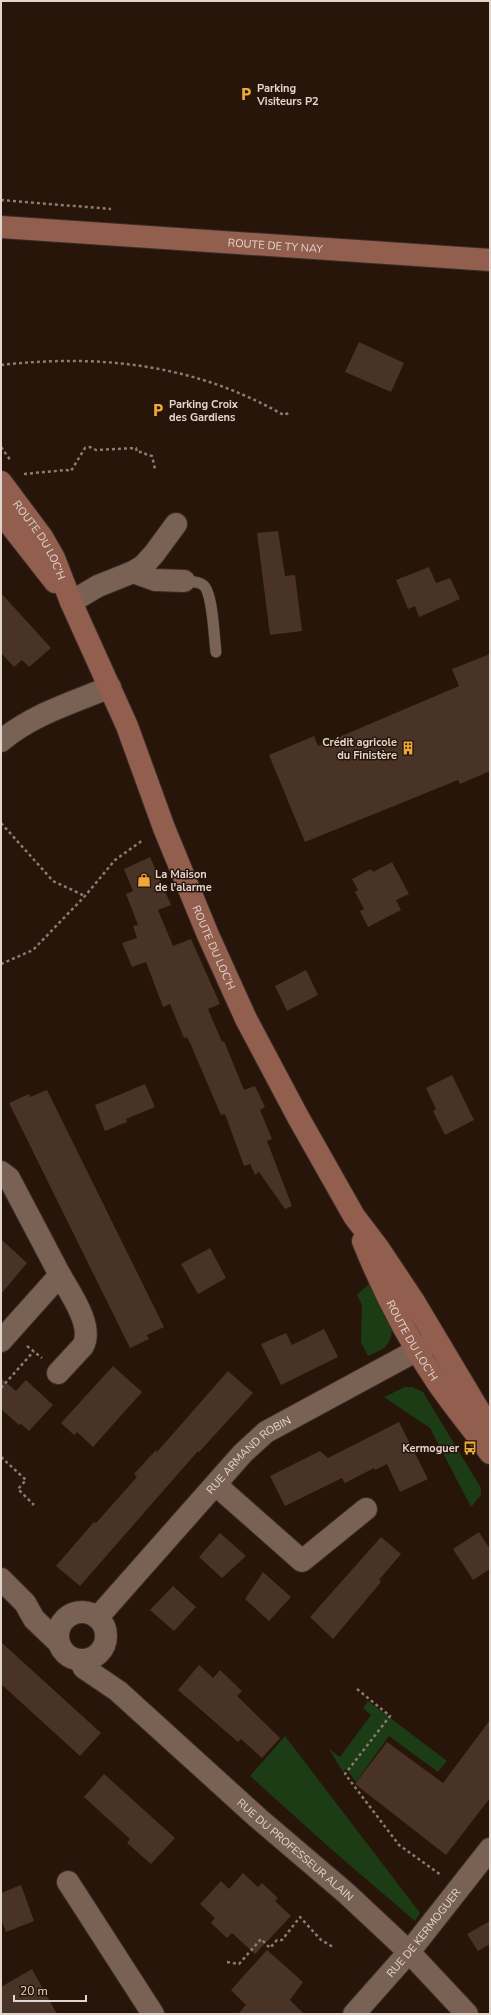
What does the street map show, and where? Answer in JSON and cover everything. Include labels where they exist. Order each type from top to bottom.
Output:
[{"type":"main road","name":"ROUTE DE TY NAY","points":[[1,227],[490,260]]},
{"type":"main road","name":"ROUTE DE TY NAY","points":[[1,240],[61,232]]},
{"type":"main road","name":"ROUTE DU LOC'H","points":[[4,497],[47,545],[54,558],[71,602],[127,726],[164,828],[223,970],[243,1013],[291,1105],[354,1216],[379,1249],[437,1339],[490,1429]]},
{"type":"main road","name":"ROUTE DU LOC'H","points":[[354,1216],[372,1265],[391,1306],[437,1382],[490,1453]]},
{"type":"street","points":[[71,602],[98,586],[133,572],[143,566],[154,554],[176,524]]},
{"type":"street","points":[[133,572],[155,580],[184,581]]},
{"type":"street","points":[[1,741],[14,730],[40,715],[110,687]]},
{"type":"street","points":[[1,1172],[9,1178],[84,1320],[87,1332],[86,1341],[58,1373]]},
{"type":"street","points":[[6,1336],[60,1275]]},
{"type":"street","name":"RUE ARMAND ROBIN","points":[[98,1617],[244,1453],[278,1424],[437,1339]]},
{"type":"street","points":[[216,1485],[302,1561],[366,1509]]},
{"type":"street","points":[[1,1579],[25,1603],[34,1619],[59,1643],[66,1655],[80,1660],[92,1658],[102,1650],[106,1637],[105,1630],[98,1617],[85,1612],[79,1612],[66,1618],[58,1630],[59,1643]]},
{"type":"street","points":[[25,1603],[45,1612],[66,1618]]},
{"type":"street","name":"RUE DU PROFESSEUR ALAIN","points":[[102,1650],[106,1666],[118,1691]]},
{"type":"street","name":"RUE DU PROFESSEUR ALAIN","points":[[80,1660],[84,1668],[95,1677],[118,1691],[409,1952],[467,2014]]},
{"type":"street","name":"RUE DE KERMOGUER","points":[[354,2014],[409,1952],[490,1849]]},
{"type":"street","points":[[68,1882],[153,2014]]},
{"type":"lane","points":[[184,581],[197,582],[203,585],[206,589],[210,600],[216,652]]},
{"type":"path","points":[[1,365],[75,360],[105,361],[140,365],[200,379],[258,401],[284,415],[291,412]]},
{"type":"path","points":[[1,447],[13,463]]},
{"type":"path","points":[[22,474],[66,470],[71,471],[85,448],[90,447],[96,450],[136,448],[137,452],[143,452],[152,456],[156,469]]},
{"type":"path","points":[[1,823],[53,881],[85,896]]},
{"type":"path","points":[[1,964],[33,950],[85,896],[115,860],[148,836],[164,828]]},
{"type":"path","points":[[6,1336],[34,1351],[58,1373]]},
{"type":"path","points":[[1,1388],[34,1351]]},
{"type":"path","points":[[1,1457],[26,1480],[18,1490],[34,1505]]},
{"type":"path","points":[[357,1689],[390,1716],[345,1774],[399,1845],[455,1892]]},
{"type":"path","points":[[228,1962],[238,1964],[261,1939],[270,1948],[276,1940],[282,1940],[300,1917],[321,1940],[333,1947]]},
{"type":"green space","points":[[370,1283],[388,1315],[392,1332],[390,1340],[385,1347],[368,1356],[361,1342],[362,1305],[357,1295]]},
{"type":"green space","points":[[405,1387],[412,1387],[423,1392],[481,1488],[481,1495],[471,1507],[430,1428],[384,1397]]},
{"type":"green space","points":[[368,1701],[447,1761],[438,1772],[389,1736],[356,1782],[346,1769],[343,1772],[329,1749],[340,1757],[371,1715],[363,1708]]},
{"type":"green space","points":[[285,1736],[420,1913],[415,1921],[331,1849],[250,1776]]},
{"type":"building","points":[[359,342],[404,363],[391,392],[345,372]]},
{"type":"building","points":[[278,531],[285,576],[295,575],[302,631],[270,635],[257,533]]},
{"type":"building","points":[[429,567],[436,583],[450,578],[460,599],[419,617],[415,606],[408,609],[396,580]]},
{"type":"building","points":[[1,593],[51,648],[29,667],[22,660],[14,667],[1,653]]},
{"type":"building","name":"Crédit agricole du Finistère","points":[[490,654],[490,771],[460,784],[458,780],[305,842],[269,755],[314,736],[318,746],[459,686],[452,669]]},
{"type":"building","points":[[150,857],[171,905],[158,910],[173,946],[191,939],[220,1004],[208,1009],[222,1042],[224,1041],[244,1090],[255,1086],[265,1107],[260,1110],[272,1139],[267,1141],[292,1206],[285,1209],[259,1172],[255,1175],[250,1164],[244,1166],[225,1114],[221,1115],[190,1043],[187,1037],[184,1038],[170,1004],[163,1007],[146,962],[132,967],[122,943],[137,938],[133,926],[138,925],[126,894],[133,891],[124,869]]},
{"type":"building","points":[[392,862],[409,894],[396,900],[401,910],[368,927],[360,911],[364,909],[355,892],[358,890],[352,879],[371,869],[373,872]]},
{"type":"building","points":[[306,970],[318,995],[287,1011],[275,986]]},
{"type":"building","points":[[452,1075],[474,1120],[445,1135],[433,1111],[436,1109],[426,1088]]},
{"type":"building","points":[[145,1084],[155,1107],[126,1119],[127,1122],[105,1131],[95,1105]]},
{"type":"building","points":[[47,1090],[164,1327],[147,1335],[149,1339],[130,1348],[9,1103],[29,1094],[30,1097]]},
{"type":"building","points":[[1,1239],[27,1263],[1,1294]]},
{"type":"building","points":[[210,1248],[226,1278],[198,1294],[181,1264]]},
{"type":"building","points":[[324,1329],[338,1357],[281,1385],[261,1344],[286,1333],[292,1345]]},
{"type":"building","points":[[113,1366],[142,1392],[93,1447],[77,1432],[74,1435],[61,1423]]},
{"type":"building","points":[[228,1371],[253,1393],[199,1452],[198,1451],[80,1586],[56,1566],[94,1522],[96,1523],[137,1477],[134,1474],[156,1450],[157,1452]]},
{"type":"building","points":[[1,1378],[16,1391],[26,1380],[53,1405],[29,1431],[21,1424],[19,1425],[1,1409]]},
{"type":"building","points":[[399,1422],[428,1479],[400,1492],[387,1464],[375,1470],[374,1468],[345,1483],[342,1478],[285,1506],[270,1476],[320,1451],[328,1458]]},
{"type":"building","points":[[479,1532],[490,1549],[490,1569],[473,1580],[453,1549]]},
{"type":"building","points":[[220,1533],[246,1556],[222,1578],[199,1557]]},
{"type":"building","points":[[381,1537],[401,1554],[379,1580],[381,1582],[333,1639],[310,1617]]},
{"type":"building","points":[[263,1572],[291,1597],[269,1621],[245,1599]]},
{"type":"building","points":[[173,1586],[196,1607],[174,1631],[150,1610]]},
{"type":"building","points":[[1,1642],[101,1733],[80,1756],[1,1684]]},
{"type":"building","points":[[199,1665],[213,1678],[220,1670],[242,1691],[237,1696],[280,1738],[262,1758],[241,1739],[238,1742],[178,1690]]},
{"type":"building","points":[[490,1720],[490,1798],[446,1855],[355,1784],[387,1742],[443,1783]]},
{"type":"building","points":[[104,1774],[175,1838],[151,1864],[127,1843],[130,1839],[84,1797]]},
{"type":"building","points":[[243,1873],[258,1887],[262,1883],[278,1898],[275,1901],[291,1916],[255,1954],[232,1933],[227,1938],[211,1923],[215,1918],[200,1904],[221,1881],[229,1889]]},
{"type":"building","points":[[21,1885],[34,1921],[6,1932],[1,1919],[1,1893]]},
{"type":"building","points":[[490,1921],[490,1944],[478,1951],[467,1934]]},
{"type":"building","points":[[267,1950],[303,1982],[290,2000],[304,2014],[238,2014],[246,2005],[231,1990]]},
{"type":"building","points":[[32,1969],[57,2014],[1,2014],[1,1987]]},
{"type":"place","name":"Parking Visiteurs P2","points":[[246,94]]},
{"type":"place","name":"Parking Croix des Gardiens","points":[[158,410]]},
{"type":"place","name":"Crédit agricole du Finistère","points":[[408,748]]},
{"type":"place","name":"La Maison de l'alarme","points":[[144,880]]},
{"type":"place","name":"Kermoguer","points":[[470,1448]]}]
